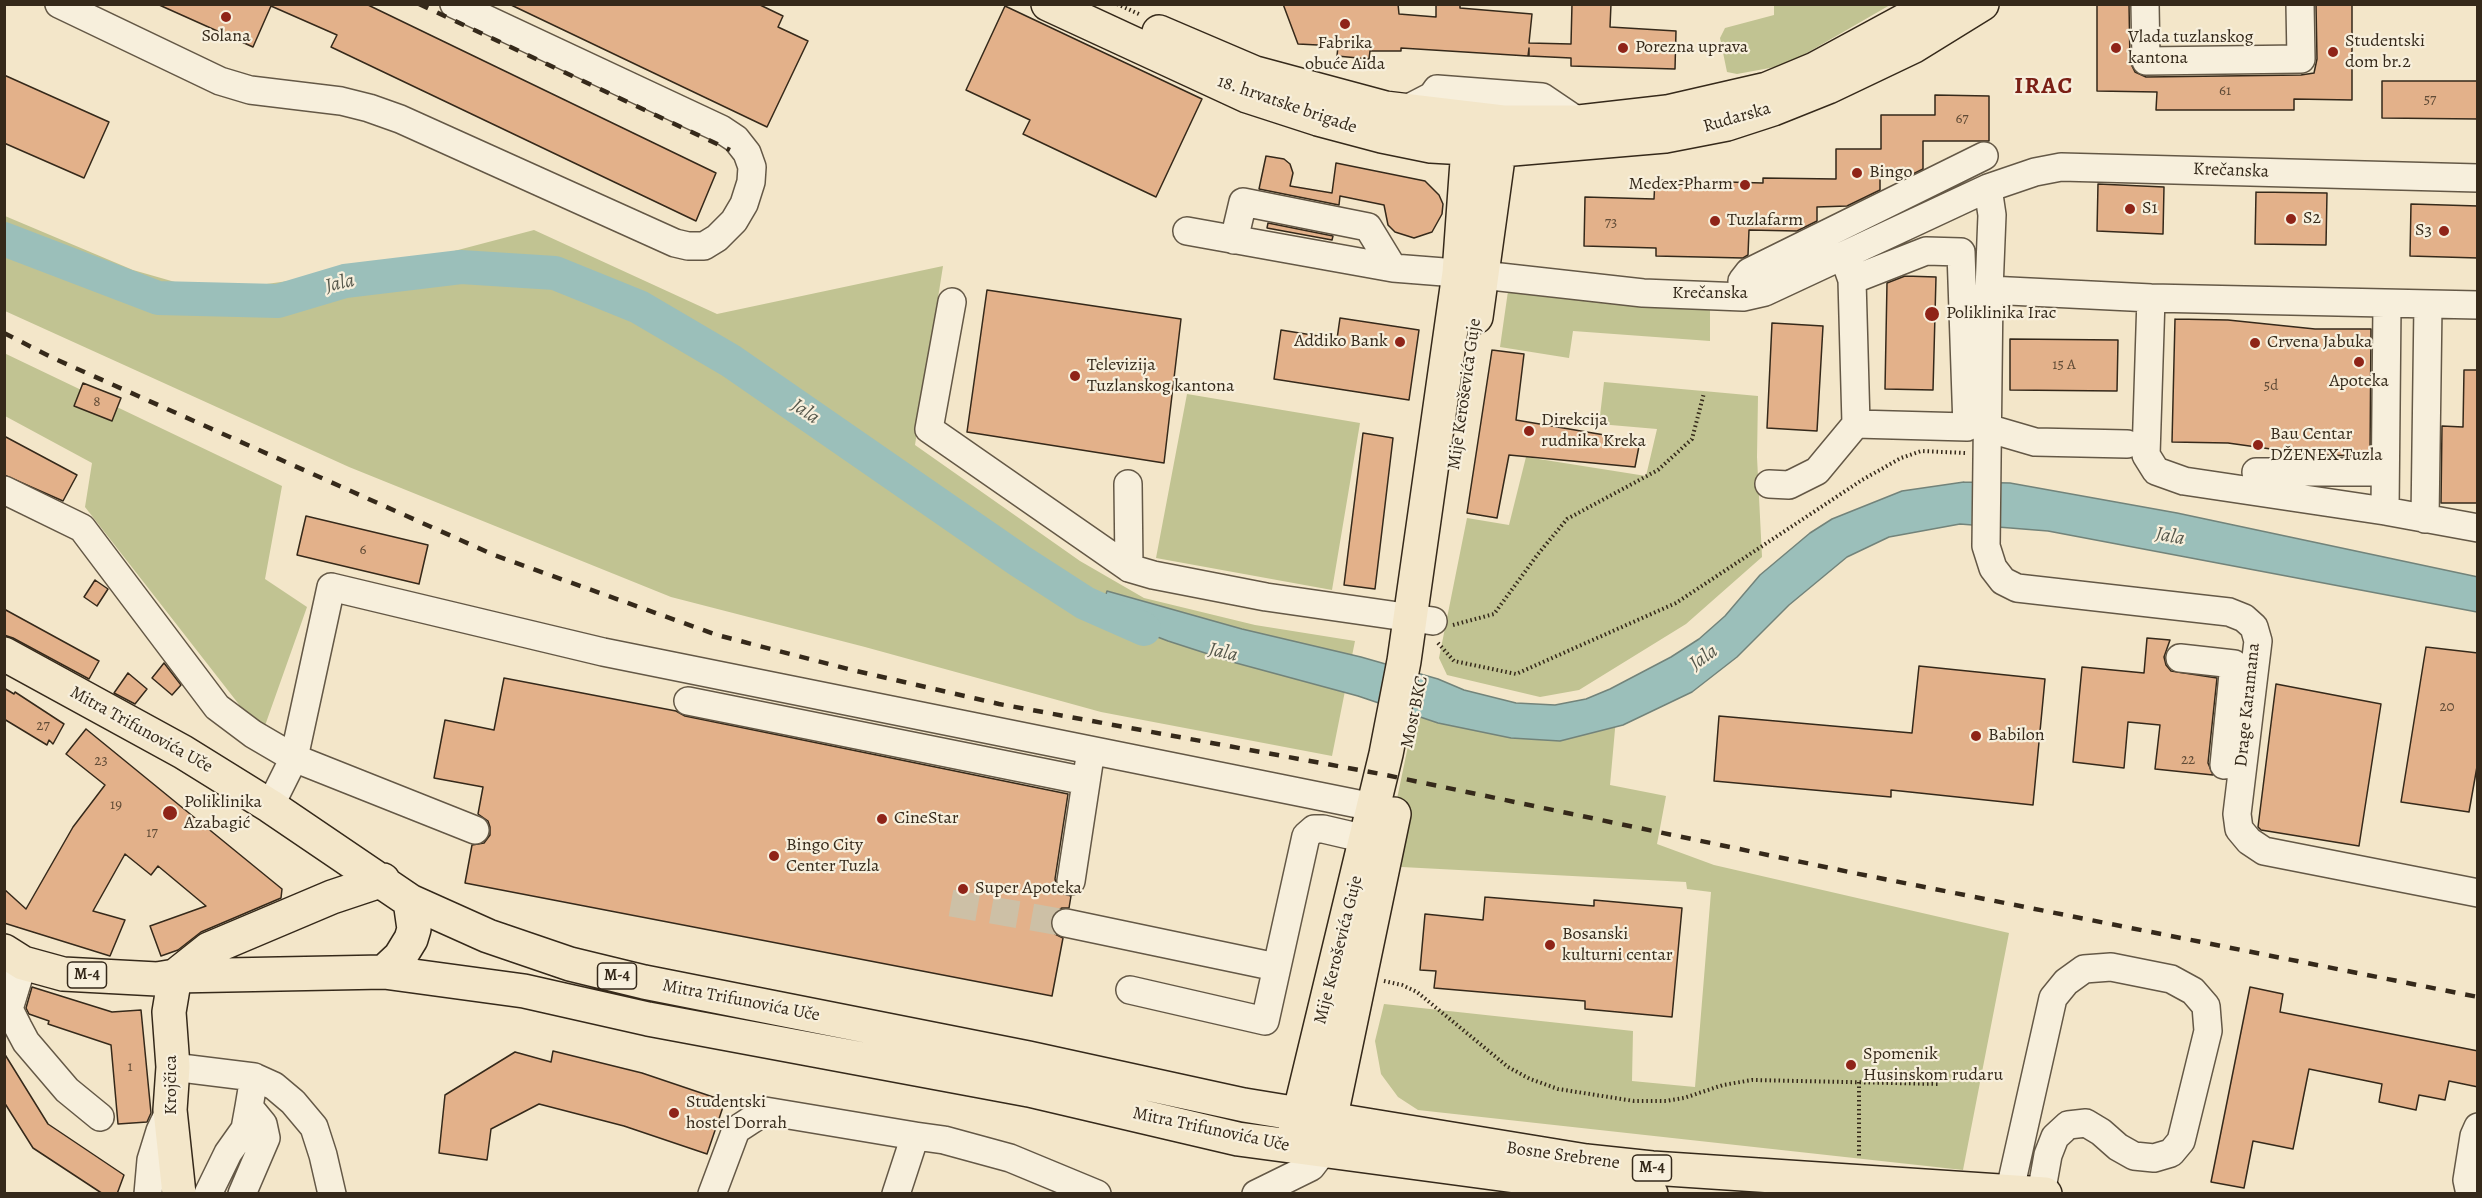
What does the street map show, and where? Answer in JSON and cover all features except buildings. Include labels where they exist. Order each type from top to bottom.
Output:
[{"type":"main road","name":"18. hrvatske brigade","points":[[1048,4],[1247,96],[1318,119],[1431,146],[1469,134]]},
{"type":"main road","name":"18. hrvatske brigade","points":[[1097,4],[1255,73],[1327,94],[1403,111],[1469,134]]},
{"type":"main road","name":"Rudarska","points":[[1502,136],[1579,122],[1667,112],[1767,89],[1815,69],[1935,4]]},
{"type":"main road","name":"Rudarska","points":[[1469,134],[1665,136],[1727,124],[1828,87],[1914,46],[1982,4]]},
{"type":"main road","name":"Mije Keroševića Guje","points":[[1469,134],[1471,274]]},
{"type":"main road","name":"Mije Keroševića Guje","points":[[1426,639],[1471,274],[1502,136]]},
{"type":"main road","name":"Most BKC","points":[[1396,757],[1426,639]]},
{"type":"main road","name":"Mitra Trifunovića Uče","points":[[4,654],[183,752],[383,880],[410,901],[488,936],[580,967],[644,982],[1016,1056],[1318,1128]]},
{"type":"main road","name":"Mije Keroševića Guje","points":[[1318,1128],[1366,839],[1373,807],[1396,757]]},
{"type":"main road","name":"Mije Keroševića Guje","points":[[1318,1128],[1396,757]]},
{"type":"main road","points":[[175,976],[209,949],[332,897],[383,880]]},
{"type":"main road","points":[[384,972],[400,957],[411,939],[414,929],[410,901]]},
{"type":"main road","name":"M-4","points":[[14,957],[63,974],[156,979],[175,976]]},
{"type":"main road","name":"Mitra Trifunovića Uče","points":[[175,976],[384,972],[524,991],[659,1021],[1029,1090],[1238,1139],[1291,1147],[1318,1128]]},
{"type":"main road","name":"Krojčica","points":[[175,976],[169,1012],[173,1067],[170,1110],[179,1194]]},
{"type":"main road","name":"Bosne Srebrene","points":[[1318,1128],[1581,1189],[1649,1193]]},
{"type":"main road","name":"Bosne Srebrene","points":[[1318,1128],[1652,1168],[2042,1193]]},
{"type":"street","points":[[60,4],[220,81],[250,90],[341,101],[400,119],[675,243],[704,246],[717,238],[734,221],[747,193],[752,167],[747,153],[736,140],[721,129],[454,4]]},
{"type":"street","points":[[2145,4],[2146,61],[2301,59],[2300,4]]},
{"type":"street","points":[[1403,111],[1432,96],[1437,89],[1542,97],[1579,122]]},
{"type":"street","points":[[1742,281],[1749,272],[1984,156]]},
{"type":"street","name":"Krečanska","points":[[1187,231],[1393,268],[1643,293],[1743,297],[1848,268],[1988,188],[2035,172],[2061,167],[2478,178]]},
{"type":"street","points":[[1988,188],[1992,215],[1987,454],[2035,442],[2127,444]]},
{"type":"street","points":[[1234,240],[1243,202],[1368,227],[1393,268]]},
{"type":"street","points":[[1769,484],[1789,484],[1817,471],[1856,424],[1848,268],[1926,251],[1961,252],[1967,427],[1856,424]]},
{"type":"street","points":[[1989,290],[2151,298],[2478,305]]},
{"type":"street","points":[[2151,298],[2146,455],[2156,471],[2184,481],[2385,511],[2478,528]]},
{"type":"street","points":[[952,302],[929,429],[1129,568],[1153,575],[1266,597],[1426,639]]},
{"type":"street","points":[[2385,511],[2386,304]]},
{"type":"street","points":[[2425,519],[2428,305]]},
{"type":"street","name":"Drage Karamana","points":[[1987,454],[1986,546],[1993,568],[2003,581],[2017,588],[2229,612],[2244,618],[2254,627],[2258,641],[2237,814]]},
{"type":"street","points":[[2256,472],[2385,472]]},
{"type":"street","points":[[1128,483],[1129,568]]},
{"type":"street","points":[[4,490],[82,528],[218,707],[253,734],[294,758],[475,830]]},
{"type":"street","points":[[270,806],[294,758],[332,587],[603,651],[1373,807]]},
{"type":"street","points":[[2180,658],[2234,664],[2220,807],[2237,814],[2239,829],[2249,841],[2264,851],[2478,893]]},
{"type":"street","points":[[688,701],[1086,781]]},
{"type":"street","points":[[1071,881],[1091,750]]},
{"type":"street","points":[[1130,990],[1265,1021],[1306,836],[1314,829],[1323,829],[1366,839]]},
{"type":"street","points":[[1066,923],[1276,967]]},
{"type":"street","points":[[14,957],[9,1009],[18,1027],[26,1041],[67,1090],[100,1117]]},
{"type":"street","points":[[2009,1192],[2053,998],[2066,982],[2084,969],[2111,967],[2171,979],[2193,992],[2206,1006],[2208,1031],[2181,1141],[2171,1153],[2154,1158],[2134,1156],[2086,1123],[2068,1125],[2055,1137],[2048,1155],[2042,1193]]},
{"type":"street","points":[[173,1067],[254,1077],[274,1086],[293,1102],[314,1127],[332,1194]]},
{"type":"street","points":[[208,1194],[228,1153],[245,1129],[254,1077]]},
{"type":"street","points":[[242,1194],[266,1138],[263,1124],[249,1107]]},
{"type":"street","points":[[148,1194],[151,1160],[160,1131],[170,1110]]},
{"type":"street","points":[[712,1194],[736,1130],[765,1111],[944,1140],[1010,1158],[1097,1194]]},
{"type":"street","points":[[2469,1194],[2467,1180],[2474,1136],[2478,1127]]},
{"type":"street","points":[[1256,1194],[1311,1167],[1318,1128]]},
{"type":"street","points":[[896,1194],[915,1136]]},
{"type":"street","points":[[1250,1194],[1280,1164],[1291,1147]]},
{"type":"path","points":[[1426,639],[1494,614],[1567,519],[1658,470],[1692,440],[1704,393]]},
{"type":"path","points":[[1426,639],[1454,661],[1516,674],[1676,603],[1862,480],[1901,458],[1921,451],[1987,454]]},
{"type":"path","points":[[1374,980],[1402,985],[1417,992],[1508,1067],[1530,1079],[1558,1089],[1634,1101],[1666,1101],[1684,1098],[1723,1085],[1752,1080],[1940,1084]]},
{"type":"path","points":[[1859,1082],[1859,1166]]},
{"type":"green space","points":[[1774,5],[1890,5],[1786,65],[1737,74],[1727,72],[1720,38],[1725,28],[1774,15]]},
{"type":"green space","points":[[5,216],[133,270],[210,292],[401,265],[534,230],[717,314],[943,266],[915,445],[1080,561],[1144,598],[1255,625],[1355,641],[1332,756],[1101,712],[865,647],[671,597],[349,467],[5,311]]},
{"type":"green space","points":[[1509,284],[1710,301],[1710,341],[1573,331],[1569,358],[1500,347]]},
{"type":"green space","points":[[4,353],[282,486],[265,579],[307,607],[262,734],[85,507],[92,463],[5,416]]},
{"type":"green space","points":[[1604,382],[1758,396],[1757,457],[1762,557],[1686,624],[1579,690],[1540,697],[1447,675],[1439,658],[1467,518],[1509,525],[1526,457],[1646,476],[1657,429],[1599,424]]},
{"type":"green space","points":[[1187,394],[1360,423],[1332,590],[1156,558]]},
{"type":"green space","points":[[1418,698],[1516,721],[1617,707],[1610,785],[1666,796],[1657,844],[1714,865],[2009,933],[1963,1170],[1418,1110],[1398,1097],[1381,1074],[1375,1041],[1384,1004],[1633,1031],[1632,1081],[1695,1087],[1711,892],[1687,889],[1686,882],[1383,866]]},
{"type":"water","points":[[1964,482],[2010,483],[2177,513],[2478,577],[2477,612],[2048,531],[1960,524],[1889,537],[1847,557],[1789,605],[1737,657],[1692,692],[1623,725],[1560,741],[1511,738],[1438,723],[1358,696],[1236,663],[1168,641],[1100,615],[1107,591],[1242,629],[1361,657],[1438,679],[1464,690],[1516,703],[1555,705],[1586,699],[1610,689],[1671,657],[1699,639],[1725,616],[1760,575],[1810,533],[1832,519],[1902,491]]},
{"type":"waterway","name":"Jala","points":[[4,239],[158,298],[278,301],[345,281],[461,267],[555,273],[639,307],[731,361],[1020,561],[1085,603],[1144,629]]},
{"type":"tunnel","points":[[951,903],[1066,923]]},
{"type":"railway","points":[[419,4],[730,150]]},
{"type":"railway","points":[[4,333],[53,358],[494,555],[717,635],[848,669],[999,704],[1381,774],[1854,873],[2478,997]]},
{"type":"place","name":"Solana","points":[[226,17]]},
{"type":"place","name":"Fabrika obuće Aida","points":[[1345,24]]},
{"type":"place","name":"Porezna uprava","points":[[1623,48]]},
{"type":"place","name":"Vlada tuzlanskog kantona","points":[[2116,48]]},
{"type":"place","name":"Studentski dom br.2","points":[[2333,52]]},
{"type":"place","name":"Bingo","points":[[1857,173]]},
{"type":"place","name":"Medex-Pharm","points":[[1745,185]]},
{"type":"place","name":"S1","points":[[2130,209]]},
{"type":"place","name":"S2","points":[[2291,219]]},
{"type":"place","name":"Tuzlafarm","points":[[1715,221]]},
{"type":"place","name":"S3","points":[[2444,231]]},
{"type":"place","name":"Poliklinika Irac","points":[[1932,314]]},
{"type":"place","name":"Addiko Bank","points":[[1400,342]]},
{"type":"place","name":"Crvena Jabuka","points":[[2255,343]]},
{"type":"place","name":"Apoteka","points":[[2359,362]]},
{"type":"place","name":"Televizija Tuzlanskog kantona","points":[[1075,376]]},
{"type":"place","name":"Direkcija rudnika Kreka","points":[[1529,431]]},
{"type":"place","name":"Bau Centar DŽENEX Tuzla","points":[[2258,445]]},
{"type":"place","name":"Babilon","points":[[1976,736]]},
{"type":"place","name":"Poliklinika Azabagić","points":[[170,813]]},
{"type":"place","name":"CineStar","points":[[882,819]]},
{"type":"place","name":"Bingo City Center Tuzla","points":[[774,856]]},
{"type":"place","name":"Super Apoteka","points":[[963,889]]},
{"type":"place","name":"Bosanski kulturni centar","points":[[1550,945]]},
{"type":"place","name":"Spomenik Husinskom rudaru","points":[[1851,1065]]},
{"type":"place","name":"Studentski hostel Dorrah","points":[[674,1113]]},
{"type":"district","name":"IRAC","points":[[2044,87]]}]
